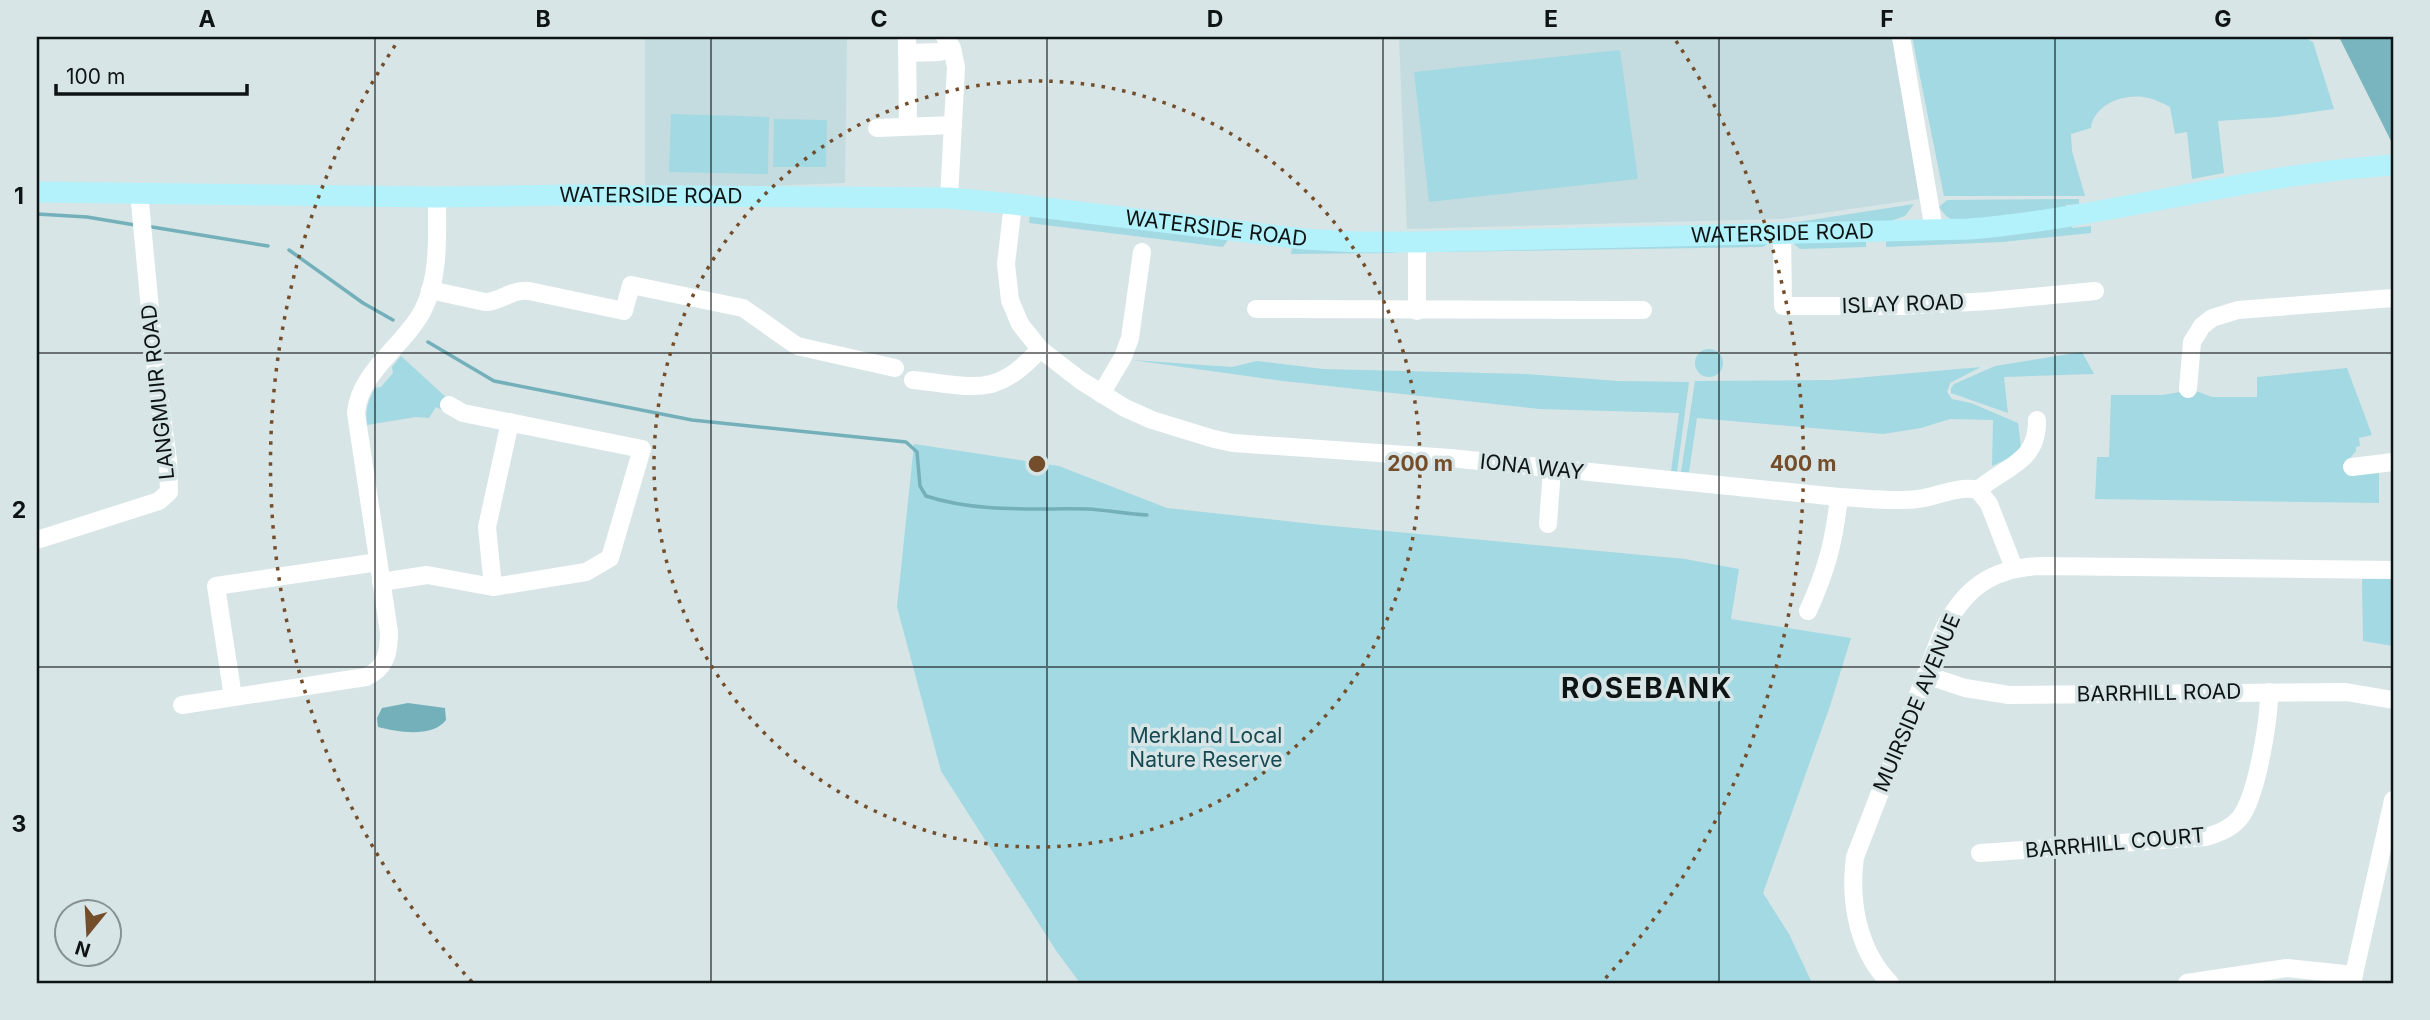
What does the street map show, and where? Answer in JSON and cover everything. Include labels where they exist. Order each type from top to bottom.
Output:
[{"type":"main road","name":"WATERSIDE ROAD","points":[[37,192],[438,197],[569,195],[948,198],[1304,239],[1417,242],[1969,229],[2042,221],[2322,171],[2393,165]]},
{"type":"street","points":[[1902,37],[1934,230]]},
{"type":"street","points":[[908,126],[907,45],[942,44],[951,48],[956,67],[948,198]]},
{"type":"street","points":[[877,128],[953,125]]},
{"type":"street","name":"LANGMUIR ROAD","points":[[37,540],[159,501],[169,492],[168,460],[154,360],[139,192]]},
{"type":"street","points":[[182,705],[366,677],[374,673],[386,660],[389,643],[356,405],[370,377],[424,308],[436,255],[438,197]]},
{"type":"street","name":"IONA WAY","points":[[1013,204],[1006,264],[1010,300],[1020,324],[1040,349],[1101,394],[1125,408],[1152,420],[1214,439],[1233,443],[1450,458],[1896,500],[1940,496],[1965,488],[1978,490],[2024,458],[2035,442],[2036,420]]},
{"type":"street","name":"ISLAY ROAD","points":[[1782,233],[1783,306],[1902,306],[2095,291]]},
{"type":"street","points":[[1416,311],[1417,242]]},
{"type":"street","points":[[1101,394],[1123,357],[1130,338],[1142,252]]},
{"type":"street","points":[[430,290],[485,302],[492,302],[520,290],[624,311],[631,285],[743,308],[797,346],[895,368]]},
{"type":"street","points":[[2188,389],[2192,342],[2202,326],[2212,318],[2238,310],[2393,298]]},
{"type":"street","points":[[1256,309],[1643,310]]},
{"type":"street","points":[[913,380],[975,387],[990,386],[1020,371],[1040,349]]},
{"type":"street","points":[[381,582],[427,575],[493,587],[586,572],[610,558],[642,449],[463,413],[449,405]]},
{"type":"street","points":[[493,587],[488,527],[510,422]]},
{"type":"street","points":[[2362,461],[2393,462]]},
{"type":"street","points":[[1548,524],[1552,469]]},
{"type":"street","points":[[1978,490],[1989,503],[2014,569]]},
{"type":"street","points":[[1808,611],[1829,561],[1835,538],[1839,496]]},
{"type":"street","points":[[233,697],[216,586],[378,562]]},
{"type":"street","name":"MUIRSIDE AVENUE","points":[[1890,983],[1873,964],[1861,934],[1855,908],[1853,871],[1858,845],[1950,617],[1961,601],[1983,581],[2014,569],[2040,566],[2393,570]]},
{"type":"street","name":"BARRHILL ROAD","points":[[1926,676],[1965,688],[2009,695],[2346,692],[2393,700]]},
{"type":"street","name":"BARRHILL COURT","points":[[1980,853],[2206,837],[2221,833],[2241,817],[2250,798],[2269,712],[2269,692]]},
{"type":"street","points":[[2187,983],[2287,968],[2309,968],[2353,979],[2393,800]]},
{"type":"shaded area","points":[[645,37],[847,37],[845,183],[645,191]]},
{"type":"shaded area","points":[[1399,37],[1892,37],[1920,199],[1781,219],[1407,229]]},
{"type":"shaded area","points":[[2339,37],[2393,37],[2393,145]]},
{"type":"shaded area","points":[[408,703],[445,708],[446,720],[440,726],[424,731],[405,732],[378,727],[377,718],[382,708]]},
{"type":"green space","points":[[1912,37],[2303,37],[2313,42],[2334,109],[2218,121],[2224,173],[2192,179],[2187,132],[2175,134],[2170,107],[2149,98],[2122,98],[2098,112],[2091,128],[2071,134],[2072,151],[2085,196],[1944,196]]},
{"type":"green space","points":[[1620,50],[1638,179],[1429,202],[1414,72]]},
{"type":"green space","points":[[671,114],[769,117],[768,174],[669,172]]},
{"type":"green space","points":[[774,119],[827,120],[826,167],[773,167]]},
{"type":"green space","points":[[2079,199],[2079,204],[2066,205],[2066,210],[1954,221],[1939,207],[1947,200]]},
{"type":"green space","points":[[1914,204],[1905,216],[1891,221],[1785,224]]},
{"type":"green space","points":[[1030,214],[1228,240],[1223,247],[1029,223]]},
{"type":"green space","points":[[2072,225],[2072,228],[2091,226],[2091,233],[2002,242],[1886,247],[1886,239]]},
{"type":"green space","points":[[1866,240],[1866,247],[1800,249],[1794,244],[1797,242]]},
{"type":"green space","points":[[1769,243],[1763,247],[1439,252],[1439,248]]},
{"type":"green space","points":[[1292,248],[1396,250],[1396,253],[1291,254]]},
{"type":"green space","points":[[1709,349],[1719,353],[1723,363],[1719,373],[1709,377],[1699,373],[1695,363],[1699,353]]},
{"type":"green space","points":[[2082,352],[2094,374],[2004,377],[2008,413],[1951,393],[1954,384],[1995,366]]},
{"type":"green space","points":[[401,356],[449,400],[442,410],[436,407],[429,418],[416,417],[367,425],[367,410],[373,392],[393,373],[392,367]]},
{"type":"green space","points":[[1132,360],[1232,367],[1257,361],[1323,369],[1526,374],[1618,381],[1689,382],[1677,472],[1671,471],[1679,413],[1539,409],[1283,381]]},
{"type":"green space","points":[[1981,367],[1950,383],[1947,392],[1952,399],[1971,403],[2018,423],[2021,447],[2009,458],[1992,466],[1993,420],[1950,419],[1921,428],[1883,434],[1697,418],[1689,472],[1681,472],[1695,381],[1833,380]]},
{"type":"green space","points":[[2347,368],[2372,435],[2359,438],[2360,446],[2356,447],[2350,458],[2351,475],[2379,473],[2379,503],[2095,499],[2097,457],[2109,457],[2111,395],[2162,395],[2193,390],[2212,397],[2257,397],[2257,377]]},
{"type":"green space","name":"Merkland Local Nature Reserve","points":[[914,444],[1059,466],[1167,508],[1685,559],[1739,569],[1731,619],[1851,638],[1830,706],[1763,893],[1789,934],[1812,983],[1080,983],[1057,952],[941,771],[897,607]]},
{"type":"green space","points":[[2362,579],[2393,579],[2393,646],[2363,641]]},
{"type":"waterway","points":[[37,214],[87,217],[135,225]]},
{"type":"waterway","points":[[146,226],[268,246]]},
{"type":"waterway","points":[[289,250],[363,303],[393,320]]},
{"type":"waterway","points":[[428,342],[494,381],[692,420],[906,442],[917,452],[920,486],[926,496],[946,501],[986,507],[1087,509],[1147,515]]},
{"type":"district","name":"ROSEBANK","points":[[1647,688]]}]
